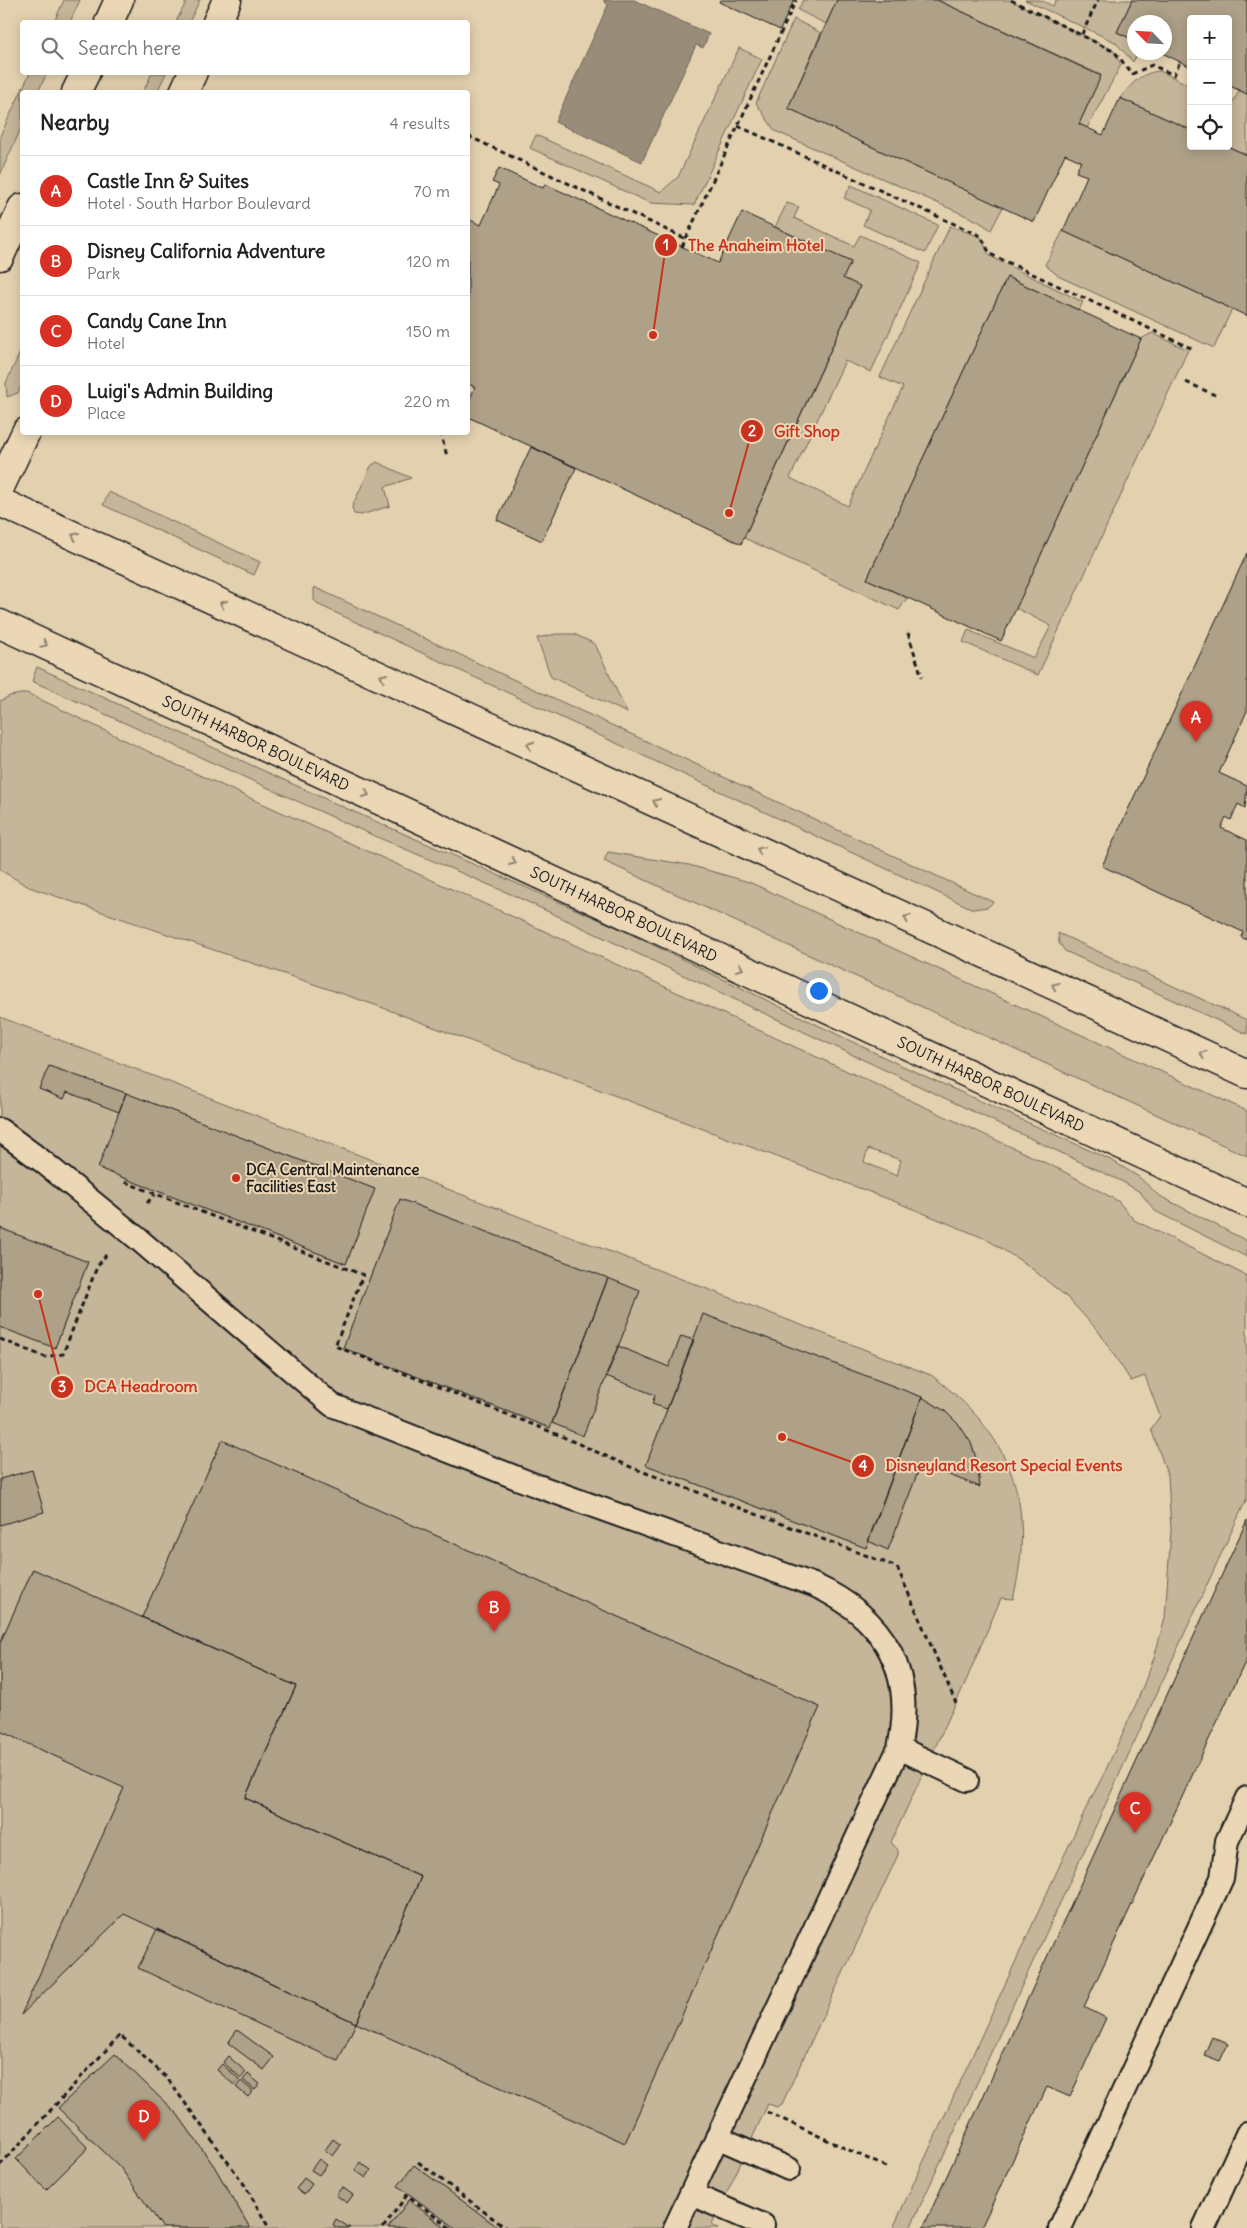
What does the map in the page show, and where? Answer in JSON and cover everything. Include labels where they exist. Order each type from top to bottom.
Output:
[{"type":"main road","points":[[110,20],[119,0]]},
{"type":"main road","points":[[218,20],[227,0]]},
{"type":"main road","points":[[77,90],[84,75]]},
{"type":"main road","points":[[185,90],[192,75]]},
{"type":"main road","points":[[0,256],[20,212]]},
{"type":"main road","points":[[0,487],[25,435]]},
{"type":"main road","points":[[0,502],[1247,1074]]},
{"type":"main road","name":"SOUTH HARBOR BOULEVARD","points":[[0,624],[1247,1204]]},
{"type":"lane","points":[[0,1130],[42,1161],[125,1229],[332,1404],[535,1485],[814,1585],[840,1597],[866,1617],[893,1655],[904,1694],[902,1732],[899,1748],[675,2228]]},
{"type":"lane","points":[[899,1748],[967,1780]]},
{"type":"lane","points":[[1060,2228],[1222,1878],[1227,1840],[1247,1798]]},
{"type":"lane","points":[[1204,2228],[1247,2134]]},
{"type":"lane","points":[[717,2137],[790,2169]]},
{"type":"lane","points":[[691,2194],[763,2225]]},
{"type":"path","points":[[682,247],[796,0]]},
{"type":"path","points":[[1011,0],[1115,52],[1132,74],[1152,65],[1174,75],[1180,62]]},
{"type":"path","points":[[1082,34],[1098,0]]},
{"type":"path","points":[[738,126],[981,236],[990,254],[1193,349]]},
{"type":"path","points":[[470,137],[686,239]]},
{"type":"path","points":[[1186,382],[1215,395]]},
{"type":"path","points":[[441,435],[447,456]]},
{"type":"path","points":[[908,633],[922,677]]},
{"type":"path","points":[[125,1182],[363,1275],[335,1346],[554,1433],[633,1468],[896,1567],[956,1703]]},
{"type":"path","points":[[0,1339],[45,1357],[63,1354],[97,1267],[125,1229],[155,1194]]},
{"type":"path","points":[[0,2164],[120,2035],[167,2078],[246,2187],[270,2228]]},
{"type":"path","points":[[735,2097],[888,2168]]},
{"type":"path","points":[[418,2162],[506,2228]]},
{"type":"path","points":[[383,2228],[407,2195],[450,2228]]},
{"type":"shaded area","points":[[64,0],[80,0],[71,20],[55,20]]},
{"type":"shaded area","points":[[187,0],[200,0],[190,20],[177,20]]},
{"type":"shaded area","points":[[603,0],[634,0],[709,34],[703,48],[696,45],[642,162],[555,122],[608,5]]},
{"type":"shaded area","points":[[803,0],[837,0],[826,24],[798,10]]},
{"type":"shaded area","points":[[937,0],[1010,0],[1113,50],[1121,65],[1087,128],[1079,124],[1101,75]]},
{"type":"shaded area","points":[[1025,0],[1040,0],[1053,6],[1056,0],[1132,0],[1117,32],[1127,37],[1127,55],[1115,42]]},
{"type":"shaded area","points":[[794,19],[821,33],[788,108],[1003,207],[991,230],[978,221],[775,131],[756,103]]},
{"type":"shaded area","points":[[739,48],[762,59],[694,205],[650,203],[530,148],[536,135],[661,192],[678,177]]},
{"type":"shaded area","points":[[1160,71],[1187,84],[1187,128],[1120,98],[1142,76]]},
{"type":"shaded area","points":[[29,75],[46,75],[39,90],[22,90]]},
{"type":"shaded area","points":[[151,75],[165,75],[158,90],[144,90]]},
{"type":"shaded area","points":[[1240,90],[1247,94],[1247,155],[1232,148],[1232,103]]},
{"type":"shaded area","points":[[20,94],[20,130],[0,175],[0,136]]},
{"type":"shaded area","points":[[851,185],[938,225],[925,253],[863,225],[870,210],[844,198]]},
{"type":"shaded area","points":[[787,203],[799,207],[794,218],[854,246],[860,235],[921,263],[871,372],[845,361],[790,478],[848,506],[903,387],[880,377],[950,226],[981,237],[989,255],[999,261],[1083,302],[1079,310],[1007,277],[867,579],[907,598],[899,610],[744,538],[860,287],[843,278],[850,262],[775,227]]},
{"type":"shaded area","points":[[1063,231],[1232,309],[1214,348],[1060,277],[1045,265]]},
{"type":"shaded area","points":[[1152,333],[1188,350],[1038,675],[963,642],[968,630],[1034,658],[1051,626],[1016,608],[1141,339]]},
{"type":"shaded area","points":[[20,352],[20,388],[18,393],[7,397],[6,383]]},
{"type":"shaded area","points":[[377,462],[411,478],[385,487],[390,506],[361,515],[354,514],[352,507],[371,466]]},
{"type":"shaded area","points":[[109,492],[260,562],[254,575],[103,505]]},
{"type":"shaded area","points":[[314,587],[993,902],[988,907],[973,909],[319,605],[314,600]]},
{"type":"shaded area","points":[[556,634],[574,634],[595,644],[627,713],[551,677],[537,638]]},
{"type":"shaded area","points":[[37,667],[343,807],[616,927],[896,1063],[1111,1160],[1139,1177],[1158,1195],[1247,1241],[1247,1257],[1155,1211],[1140,1192],[1123,1182],[515,896],[370,834],[32,681]]},
{"type":"shaded area","points":[[27,693],[166,760],[540,929],[1061,1170],[1118,1201],[1134,1220],[1247,1276],[1247,1498],[910,2228],[893,2228],[1087,1806],[1104,1774],[1136,1704],[1154,1658],[1165,1618],[1171,1530],[1168,1476],[1151,1429],[1160,1416],[1145,1376],[1131,1381],[1099,1332],[1068,1298],[1026,1264],[986,1239],[896,1202],[378,1006],[29,887],[2,871],[0,869],[0,701],[10,696]],"holes":[[[868,1149],[901,1160],[897,1176],[864,1162]]]},
{"type":"shaded area","points":[[608,852],[689,865],[749,882],[1247,1111],[1247,1156],[604,861]]},
{"type":"shaded area","points":[[1058,933],[1247,1020],[1247,1034],[1065,951],[1059,943]]},
{"type":"shaded area","points":[[0,1017],[931,1375],[981,1421],[998,1446],[1011,1473],[1019,1501],[1022,1531],[1020,1564],[1013,1599],[1001,1598],[966,1681],[891,1842],[898,1850],[898,1855],[782,2104],[777,2107],[768,2104],[712,2225],[718,2228],[0,2228]]},
{"type":"building","points":[[720,0],[794,0],[780,30],[719,2]]},
{"type":"building","points":[[837,0],[937,0],[1101,76],[1079,124],[1103,135],[1120,98],[1187,128],[1187,150],[1232,150],[1232,148],[1247,155],[1247,316],[1063,231],[1087,176],[1076,172],[1081,161],[1065,154],[1034,222],[788,108]]},
{"type":"building","points":[[1132,0],[1247,0],[1247,94],[1232,87],[1232,15],[1187,15],[1187,65],[1172,58],[1172,15],[1127,15],[1127,37],[1117,32]]},
{"type":"building","points":[[499,168],[543,188],[545,184],[718,263],[742,212],[851,262],[843,278],[860,286],[741,544],[470,418],[470,398],[475,387],[470,385],[470,220],[481,225],[499,185],[492,182]]},
{"type":"building","points":[[1007,277],[1141,339],[1001,641],[867,579]]},
{"type":"building","points":[[531,447],[576,468],[542,541],[497,520]]},
{"type":"building","points":[[1247,553],[1247,711],[1219,773],[1247,786],[1245,808],[1238,804],[1231,820],[1226,817],[1221,828],[1247,840],[1247,940],[1241,937],[1243,932],[1102,866]]},
{"type":"building","points":[[49,1066],[126,1093],[119,1112],[67,1092],[64,1099],[39,1089]]},
{"type":"building","name":"DCA Central Maintenance Facilities East","points":[[126,1093],[375,1189],[346,1264],[98,1168]]},
{"type":"building","points":[[400,1199],[608,1278],[550,1428],[343,1348]]},
{"type":"building","points":[[0,1228],[88,1262],[55,1348],[0,1327]]},
{"type":"building","points":[[608,1278],[640,1291],[583,1436],[552,1423]]},
{"type":"building","points":[[703,1314],[922,1397],[866,1548],[646,1465]]},
{"type":"building","points":[[681,1336],[694,1340],[667,1409],[652,1404],[655,1395],[606,1376],[618,1346],[669,1367]]},
{"type":"building","points":[[922,1397],[945,1411],[960,1426],[971,1443],[977,1461],[980,1487],[921,1464],[888,1550],[868,1541]]},
{"type":"building","points":[[222,1440],[820,1707],[625,2143],[356,2023],[421,1877],[245,1798],[296,1686],[142,1617]]},
{"type":"building","points":[[32,1470],[44,1512],[0,1525],[0,1479]]},
{"type":"building","points":[[1247,1520],[1247,1658],[1084,2007],[1106,2018],[1070,2097],[1047,2087],[981,2228],[923,2228]]},
{"type":"building","points":[[33,1569],[296,1686],[245,1798],[421,1877],[356,2023],[124,1914],[21,2015],[124,1788],[0,1731],[0,1643]]},
{"type":"building","points":[[157,1929],[356,2023],[338,2061],[138,1968]]},
{"type":"building","points":[[237,2030],[274,2057],[264,2070],[228,2043]]},
{"type":"building","points":[[1212,2037],[1228,2044],[1220,2061],[1204,2055]]},
{"type":"building","points":[[115,2054],[178,2115],[214,2166],[250,2228],[163,2228],[120,2167],[58,2108]]},
{"type":"building","points":[[228,2056],[246,2072],[241,2078],[223,2062]]},
{"type":"building","points":[[222,2064],[239,2079],[234,2085],[217,2070]]},
{"type":"building","points":[[248,2074],[260,2084],[255,2090],[243,2080]]},
{"type":"building","points":[[241,2081],[253,2091],[248,2097],[236,2087]]},
{"type":"building","points":[[58,2117],[88,2148],[46,2190],[16,2159]]},
{"type":"building","points":[[333,2139],[341,2145],[333,2156],[325,2150]]},
{"type":"building","points":[[319,2159],[327,2165],[319,2175],[311,2170]]},
{"type":"building","points":[[360,2162],[371,2170],[366,2178],[355,2170]]},
{"type":"building","points":[[414,2165],[499,2228],[455,2228],[398,2186]]},
{"type":"building","points":[[304,2178],[312,2184],[304,2195],[296,2189]]},
{"type":"building","points":[[342,2187],[353,2195],[347,2203],[336,2195]]},
{"type":"building","points":[[409,2200],[445,2228],[388,2228]]},
{"type":"building","points":[[336,2219],[350,2228],[338,2228],[333,2225]]},
{"type":"place","name":"The Anaheim Hotel","points":[[653,335]]},
{"type":"place","name":"Gift Shop","points":[[729,513]]},
{"type":"place","name":"Castle Inn & Suites","points":[[1196,742]]},
{"type":"place","name":"DCA Central Maintenance Facilities East","points":[[236,1178]]},
{"type":"place","name":"DCA Headroom","points":[[38,1294]]},
{"type":"place","name":"Disneyland Resort Special Events","points":[[782,1437]]},
{"type":"place","name":"Disney California Adventure","points":[[494,1632]]},
{"type":"place","name":"Candy Cane Inn","points":[[1135,1833]]},
{"type":"place","name":"Luigi's Admin Building","points":[[144,2141]]}]
